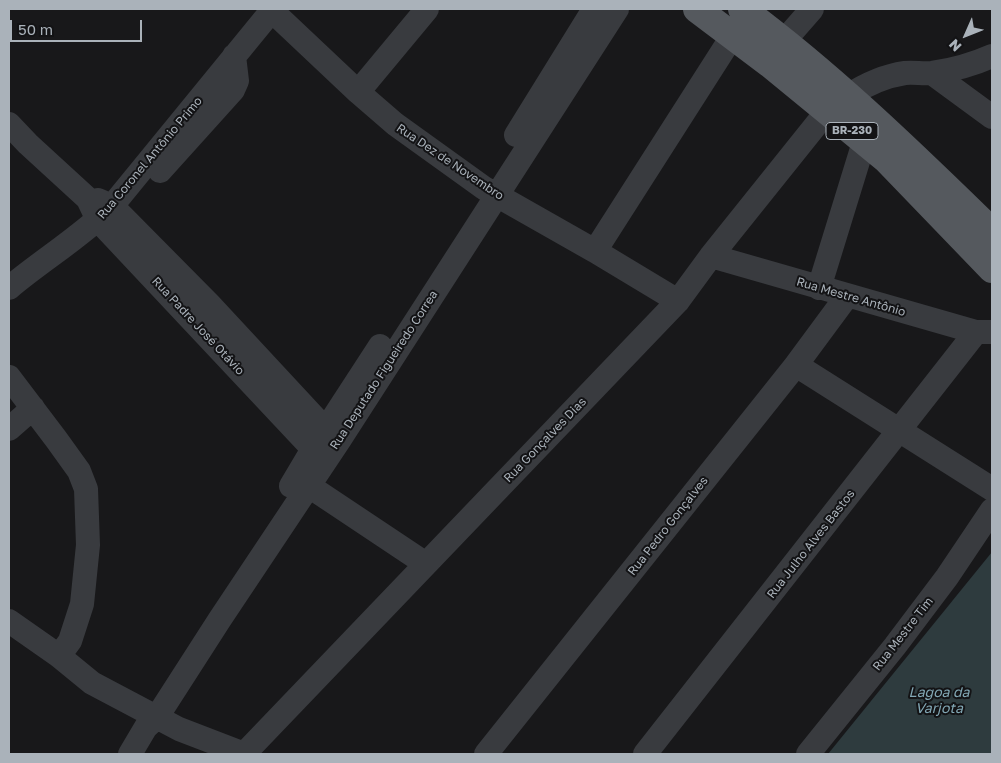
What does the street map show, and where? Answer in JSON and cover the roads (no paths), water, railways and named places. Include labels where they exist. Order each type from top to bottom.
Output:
[{"type":"main road","name":"BR-230","points":[[697,9],[733,35],[838,103],[895,137],[992,234]]},
{"type":"main road","name":"BR-230","points":[[742,9],[784,40],[838,103],[864,142],[887,160],[992,269]]},
{"type":"street","name":"Rua Dez de Novembro","points":[[272,9],[394,124],[490,191],[678,301]]},
{"type":"street","name":"Rua Coronel Antônio Primo","points":[[9,288],[99,208],[132,182],[272,9]]},
{"type":"street","points":[[358,92],[426,9]]},
{"type":"street","name":"Rua Deputado Figueiredo Correa","points":[[490,191],[594,9]]},
{"type":"street","name":"Rua Deputado Figueiredo Correa","points":[[130,754],[213,604],[303,482],[490,191],[617,9]]},
{"type":"street","points":[[784,40],[812,9]]},
{"type":"street","points":[[595,251],[733,35]]},
{"type":"street","points":[[838,103],[862,87],[880,79],[904,73],[932,73],[967,65],[992,56]]},
{"type":"street","points":[[932,73],[992,117]]},
{"type":"street","name":"Rua Gonçalves Dias","points":[[244,754],[678,301],[711,256],[838,103]]},
{"type":"street","name":"Rua Padre José Otávio","points":[[9,124],[28,144],[99,208],[162,272],[210,304],[320,455]]},
{"type":"street","points":[[819,288],[864,142]]},
{"type":"street","name":"Rua Mestre Antônio","points":[[711,256],[846,296],[984,332]]},
{"type":"street","name":"Rua Padre José Otávio","points":[[162,272],[192,320],[272,389],[333,435]]},
{"type":"street","name":"Rua Pedro Gonçalves","points":[[486,754],[796,365],[846,296]]},
{"type":"street","points":[[192,320],[210,304]]},
{"type":"street","name":"Rua Julho Alves Bastos","points":[[645,754],[899,432],[984,332]]},
{"type":"street","points":[[796,365],[899,432],[992,489]]},
{"type":"street","points":[[9,377],[79,471],[86,489],[88,545],[82,604],[70,641],[59,656]]},
{"type":"street","points":[[9,429],[33,408]]},
{"type":"street","points":[[303,482],[426,564]]},
{"type":"street","name":"Rua Mestre Tim","points":[[808,754],[895,646],[947,577],[992,510]]},
{"type":"street","points":[[9,621],[59,656],[92,683],[150,719],[244,754]]},
{"type":"water","name":"Lagoa da Varjota","points":[[992,552],[992,754],[828,754]]}]
